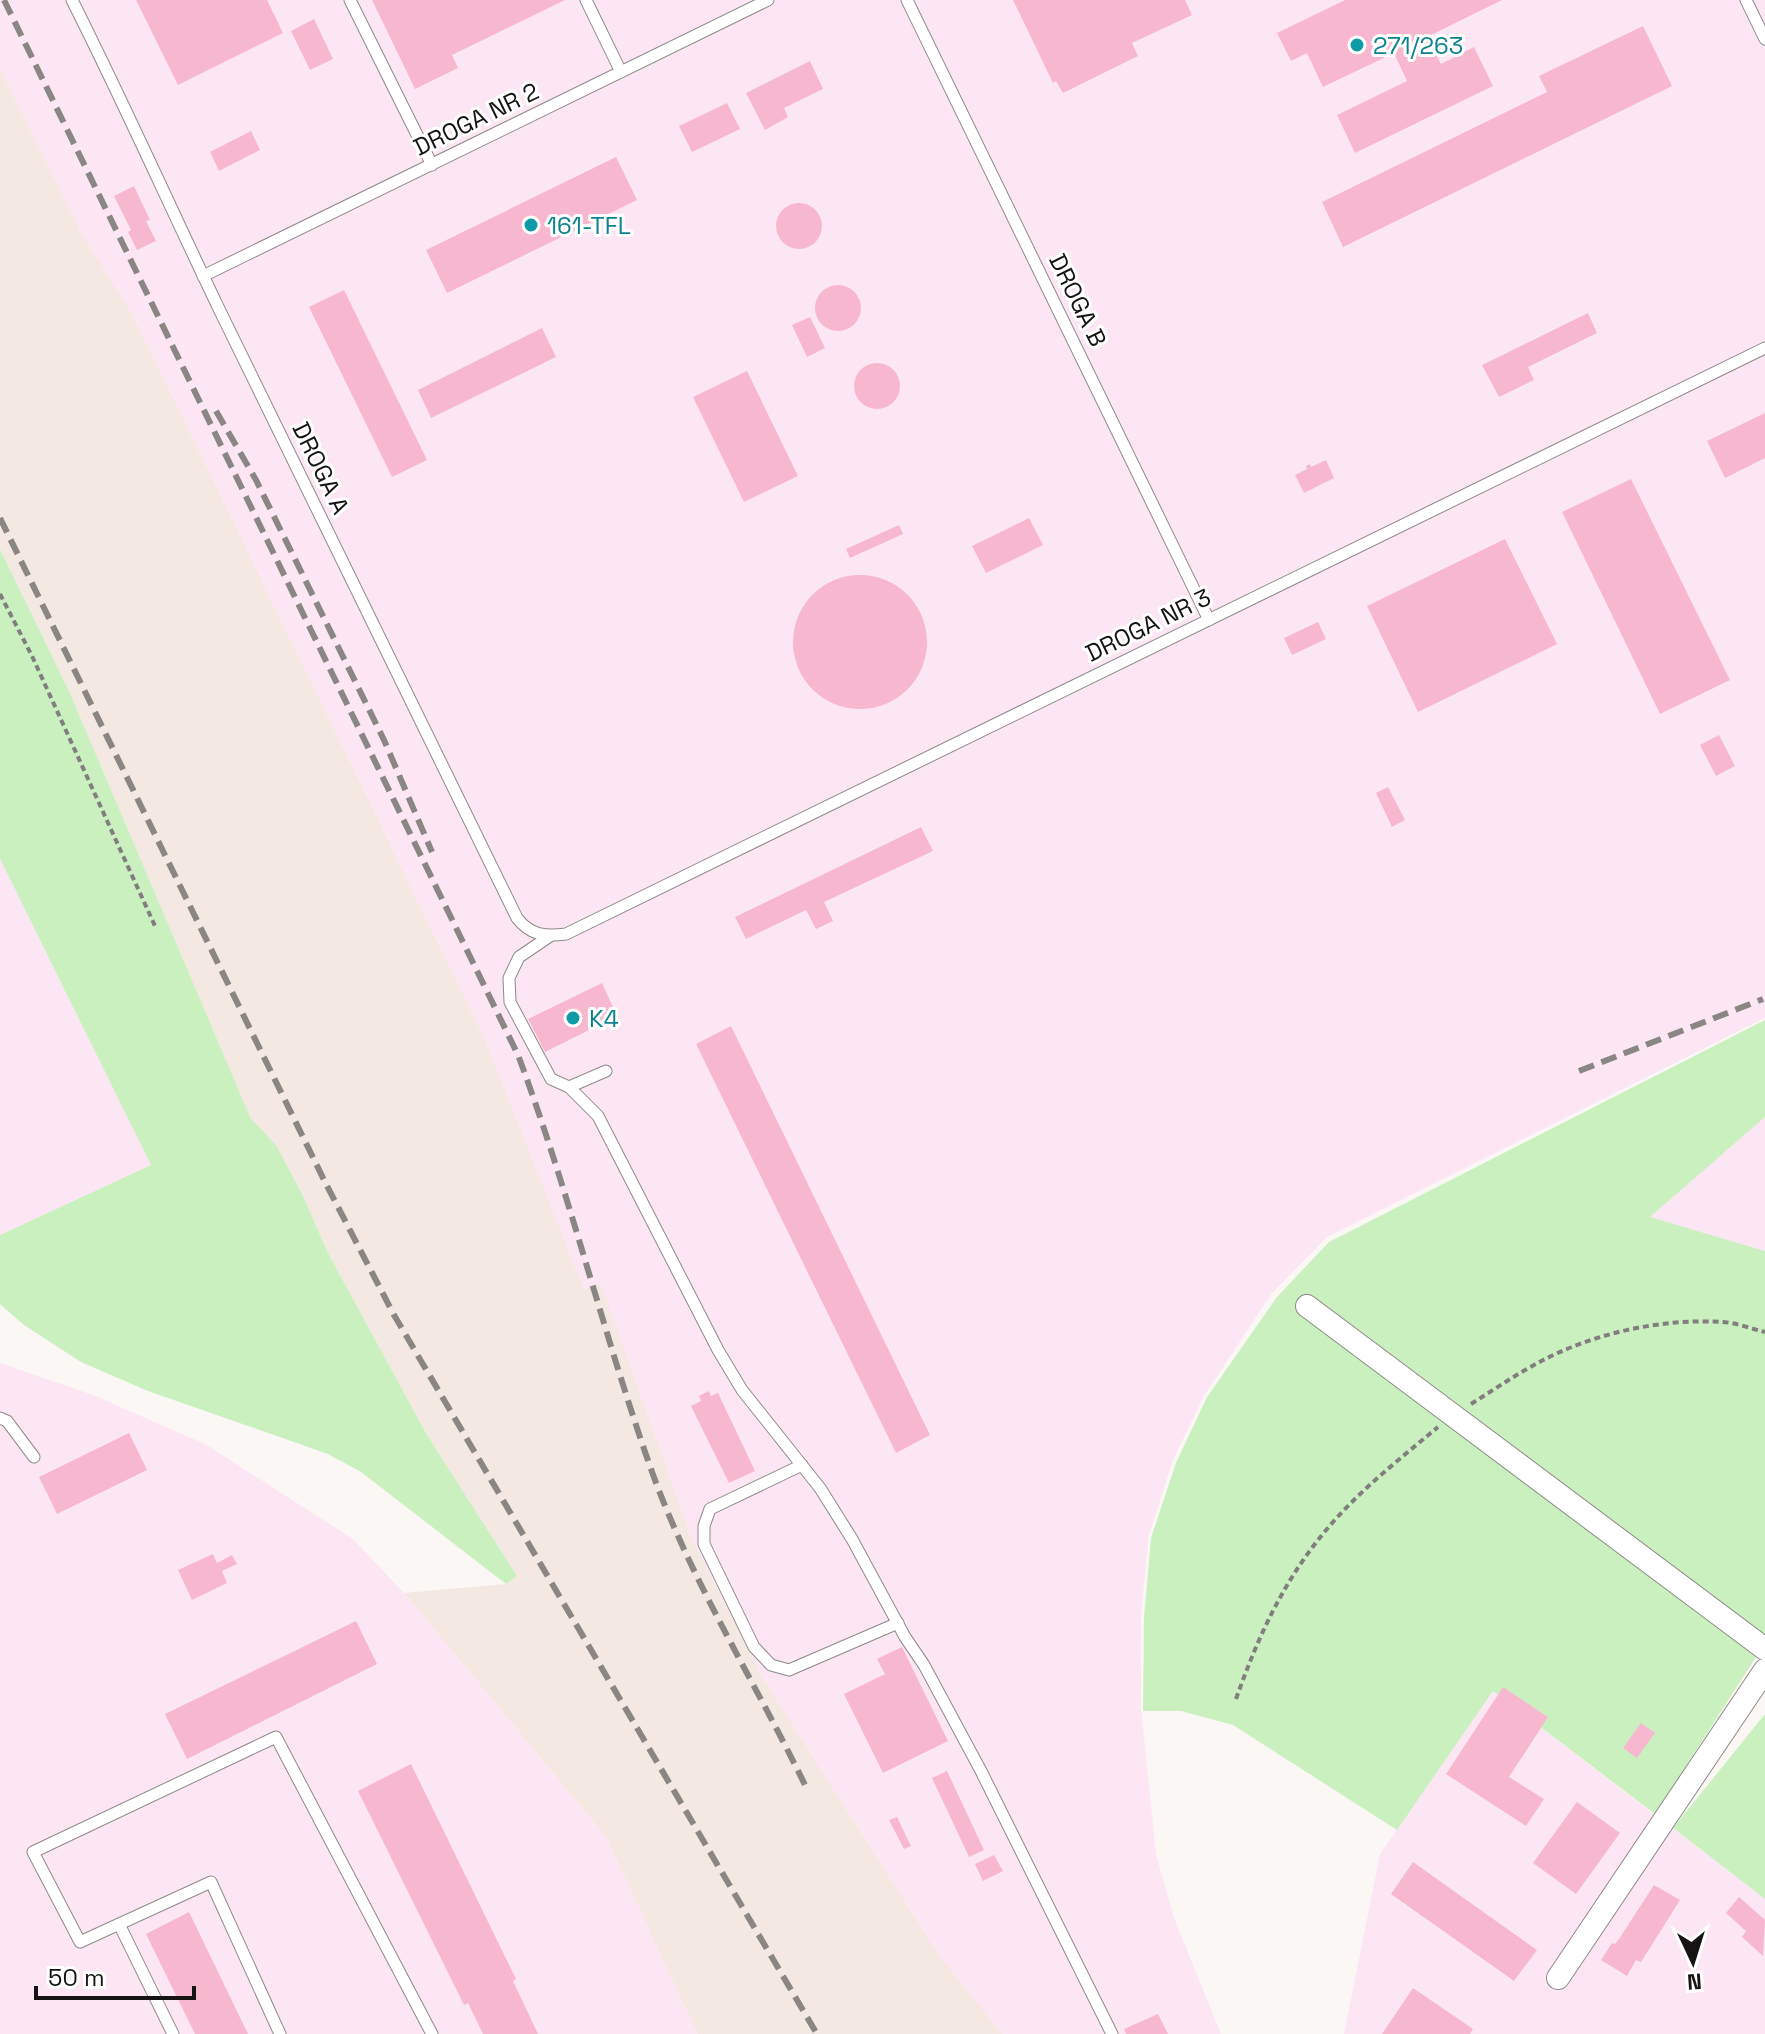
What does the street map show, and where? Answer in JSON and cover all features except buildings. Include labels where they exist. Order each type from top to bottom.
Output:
[{"type":"street","points":[[1307,1306],[1765,1649]]},
{"type":"street","points":[[1558,1978],[1765,1670]]},
{"type":"lane","name":"DROGA A","points":[[72,0],[125,105],[203,276],[517,918],[534,933],[550,936]]},
{"type":"lane","points":[[350,0],[432,165]]},
{"type":"lane","points":[[586,0],[621,72]]},
{"type":"lane","name":"DROGA NR 2","points":[[203,276],[768,0]]},
{"type":"lane","name":"DROGA B","points":[[907,0],[1209,620]]},
{"type":"lane","points":[[1746,0],[1765,39]]},
{"type":"lane","name":"DROGA NR 3","points":[[1112,2034],[981,1771],[924,1665],[820,1488],[742,1390],[718,1350],[598,1116],[569,1087],[551,1079],[510,1002],[509,978],[519,957],[550,936],[566,934],[586,925],[1765,348]]},
{"type":"lane","points":[[569,1087],[606,1071]]},
{"type":"lane","points":[[0,1418],[7,1421],[34,1457]]},
{"type":"lane","points":[[802,1465],[710,1509],[704,1526],[704,1544],[754,1647],[771,1665],[789,1670],[898,1623]]},
{"type":"lane","points":[[280,2034],[211,1882],[80,1942],[33,1852],[276,1737],[432,2034]]},
{"type":"lane","points":[[119,1924],[173,2034]]},
{"type":"path","points":[[0,594],[32,656],[155,926]]},
{"type":"path","points":[[1236,1699],[1257,1641],[1288,1583],[1333,1522],[1452,1415],[1536,1364],[1629,1329],[1676,1322],[1726,1322],[1765,1332]]},
{"type":"shaded area","points":[[0,0],[1765,0],[1765,1018],[1327,1237],[1272,1293],[1204,1396],[1173,1460],[1149,1535],[1141,1615],[1141,1708],[1156,1854],[1174,1918],[1221,2034],[1002,2034],[941,1958],[763,1678],[692,1539],[601,1284],[584,1290],[485,1039],[131,311],[82,235],[0,68]]},
{"type":"shaded area","points":[[0,68],[82,234],[131,311],[485,1039],[584,1289],[601,1283],[692,1539],[763,1678],[941,1958],[1005,2034],[697,2034],[606,1837],[404,1593],[506,1584],[517,1576],[427,1435],[328,1253],[302,1194],[276,1146],[251,1119],[69,691],[0,549]]},
{"type":"shaded area","points":[[0,859],[151,1165],[0,1235]]},
{"type":"shaded area","points":[[1765,1117],[1765,1251],[1649,1217]]},
{"type":"shaded area","points":[[0,1363],[93,1395],[205,1444],[353,1539],[404,1593],[606,1837],[697,2034],[0,2034]]},
{"type":"shaded area","points":[[1493,1691],[1765,1899],[1765,2034],[1344,2034],[1380,1854]]},
{"type":"green space","points":[[0,549],[69,691],[251,1119],[276,1145],[328,1253],[427,1435],[517,1576],[506,1584],[361,1472],[328,1454],[148,1391],[81,1362],[24,1325],[0,1304],[0,1235],[151,1165],[0,859]]},
{"type":"green space","points":[[1765,1020],[1765,1117],[1650,1217],[1765,1251],[1765,1643],[1655,1814],[1493,1691],[1397,1830],[1233,1725],[1181,1711],[1143,1711],[1144,1617],[1151,1538],[1176,1463],[1207,1397],[1277,1297],[1329,1242]]},
{"type":"green space","points":[[1765,1714],[1765,1899],[1673,1828]]},
{"type":"railway","points":[[4,0],[518,1055],[554,1158],[634,1418],[667,1510],[703,1590],[805,1785]]},
{"type":"railway","points":[[216,411],[256,480],[384,740],[432,852]]},
{"type":"railway","points":[[0,518],[325,1182],[394,1315],[817,2034]]},
{"type":"railway","points":[[1579,1071],[1763,999]]},
{"type":"place","name":"271/263","points":[[1357,45]]},
{"type":"place","name":"161-TFL","points":[[531,225]]},
{"type":"place","name":"K4","points":[[573,1018]]}]
